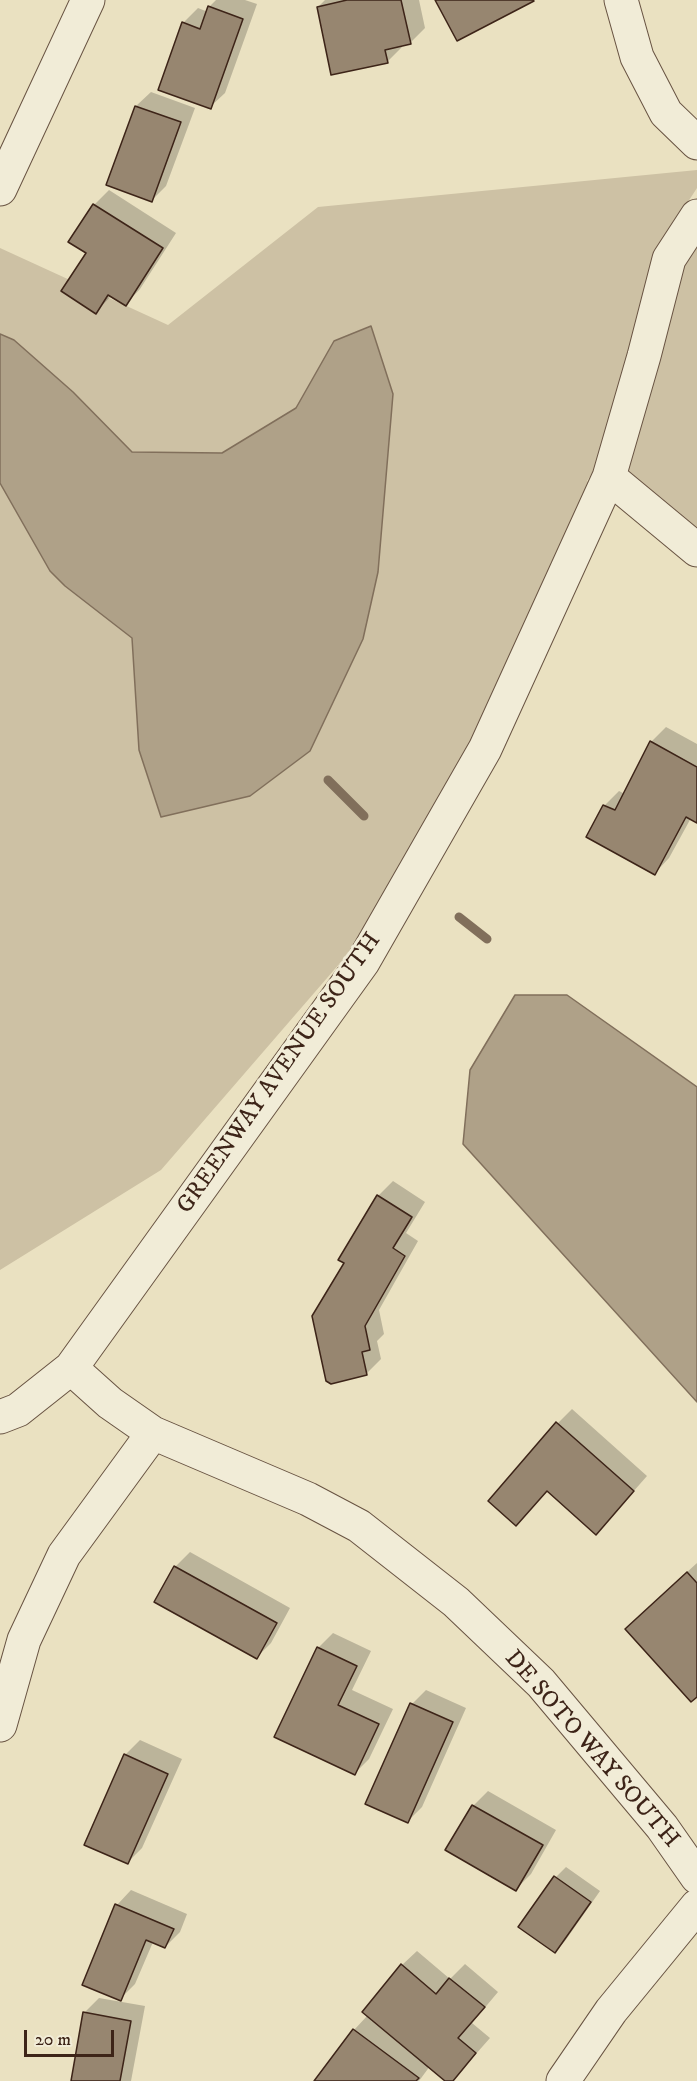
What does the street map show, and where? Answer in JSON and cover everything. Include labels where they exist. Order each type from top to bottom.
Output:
[{"type":"street","points":[[0,189],[88,0]]},
{"type":"street","points":[[621,0],[636,57],[666,113],[697,143]]},
{"type":"street","name":"GREENWAY AVENUE SOUTH","points":[[71,1368],[363,962],[485,749],[609,477],[669,259],[697,216]]},
{"type":"street","points":[[609,477],[697,550]]},
{"type":"street","points":[[0,1417],[18,1410],[71,1368]]},
{"type":"street","name":"DE SOTO WAY SOUTH","points":[[71,1368],[110,1403],[153,1433],[308,1498],[359,1526],[456,1602],[541,1683],[662,1827],[697,1877]]},
{"type":"street","points":[[0,1725],[24,1640],[64,1555],[153,1433]]},
{"type":"street","points":[[563,2081],[611,2011],[697,1906]]},
{"type":"shaded area","points":[[697,170],[697,188],[654,254],[595,469],[587,481],[589,483],[471,740],[353,948],[161,1170],[0,1270],[0,483],[50,571],[65,586],[132,638],[139,750],[310,751],[363,639],[378,572],[371,327],[334,341],[296,408],[222,453],[132,452],[73,392],[14,340],[0,334],[0,248],[168,325],[318,207]]},
{"type":"shaded area","points":[[697,246],[697,528],[628,469],[683,267]]},
{"type":"shaded area","points":[[371,326],[393,394],[378,572],[363,639],[310,751],[250,796],[161,817],[139,750],[132,638],[65,586],[50,571],[0,483],[0,334],[14,340],[73,392],[132,452],[222,453],[296,408],[334,341]]},
{"type":"shaded area","points":[[515,995],[567,995],[697,1087],[697,1402],[463,1144],[470,1070]]},
{"type":"building","points":[[347,0],[401,0],[411,44],[385,50],[388,63],[331,75],[317,7]]},
{"type":"building","points":[[435,0],[533,0],[534,1],[457,41]]},
{"type":"building","points":[[208,6],[243,19],[211,109],[158,90],[182,22],[200,29]]},
{"type":"building","points":[[135,106],[181,122],[152,202],[106,185]]},
{"type":"building","points":[[93,204],[163,248],[126,306],[108,295],[96,314],[61,291],[86,253],[68,242]]},
{"type":"building","points":[[650,741],[697,767],[697,823],[686,817],[655,875],[586,837],[603,805],[615,810]]},
{"type":"building","points":[[377,1195],[412,1217],[393,1248],[405,1256],[365,1326],[370,1350],[362,1352],[367,1375],[331,1384],[326,1381],[312,1316],[344,1263],[338,1260]]},
{"type":"building","points":[[556,1422],[634,1491],[596,1535],[547,1491],[516,1526],[488,1501]]},
{"type":"building","points":[[174,1566],[277,1623],[257,1659],[154,1602]]},
{"type":"building","points":[[687,1572],[697,1583],[697,1697],[691,1702],[625,1629]]},
{"type":"building","points":[[317,1647],[357,1666],[338,1705],[379,1724],[355,1775],[274,1737]]},
{"type":"building","points":[[410,1703],[453,1722],[408,1823],[365,1804]]},
{"type":"building","points":[[124,1754],[168,1774],[128,1864],[84,1845]]},
{"type":"building","points":[[472,1805],[543,1845],[516,1891],[445,1850]]},
{"type":"building","points":[[554,1876],[591,1902],[555,1953],[518,1927]]},
{"type":"building","points":[[115,1904],[174,1929],[165,1948],[146,1940],[121,2001],[82,1985]]},
{"type":"building","points":[[401,1964],[436,1994],[449,1978],[485,2007],[458,2038],[476,2053],[453,2081],[445,2081],[362,2012]]},
{"type":"building","points":[[83,2012],[131,2021],[120,2081],[71,2081]]},
{"type":"building","points":[[353,2029],[419,2078],[416,2081],[314,2081]]},
{"type":"waterway","points":[[328,780],[364,816]]},
{"type":"waterway","points":[[459,917],[487,939]]}]
